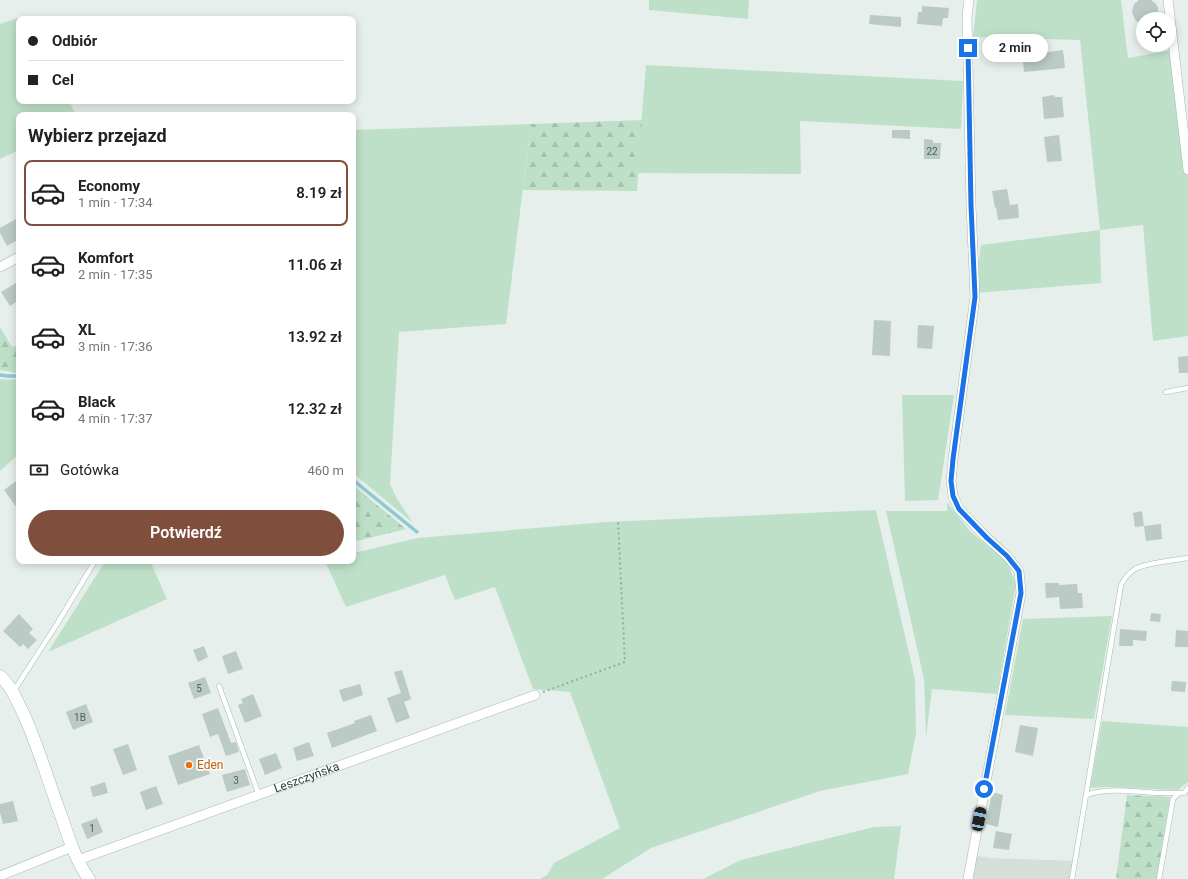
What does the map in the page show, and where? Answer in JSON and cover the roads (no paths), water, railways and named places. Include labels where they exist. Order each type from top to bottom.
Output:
[{"type":"street","points":[[968,879],[1021,593],[1019,571],[1007,556],[959,509],[953,496],[951,481],[975,297],[971,205],[967,16],[969,0]]},
{"type":"street","points":[[1168,0],[1188,170]]},
{"type":"street","points":[[0,267],[16,259]]},
{"type":"street","points":[[7,684],[30,728],[72,847],[89,879]]},
{"type":"street","name":"Leszczyńska","points":[[78,860],[535,695]]},
{"type":"street","points":[[0,876],[72,847]]},
{"type":"lane","points":[[1166,392],[1188,388]]},
{"type":"lane","points":[[1072,879],[1120,585],[1136,568],[1188,558]]},
{"type":"lane","points":[[7,684],[57,624],[93,564]]},
{"type":"lane","points":[[219,686],[259,795]]},
{"type":"lane","points":[[1086,795],[1096,792],[1118,790],[1184,793],[1188,788]]},
{"type":"lane","points":[[1159,879],[1173,799],[1179,793]]},
{"type":"waterway","points":[[0,375],[16,376]]},
{"type":"waterway","points":[[356,482],[417,532]]},
{"type":"place","name":"Eden","points":[[189,765]]}]
